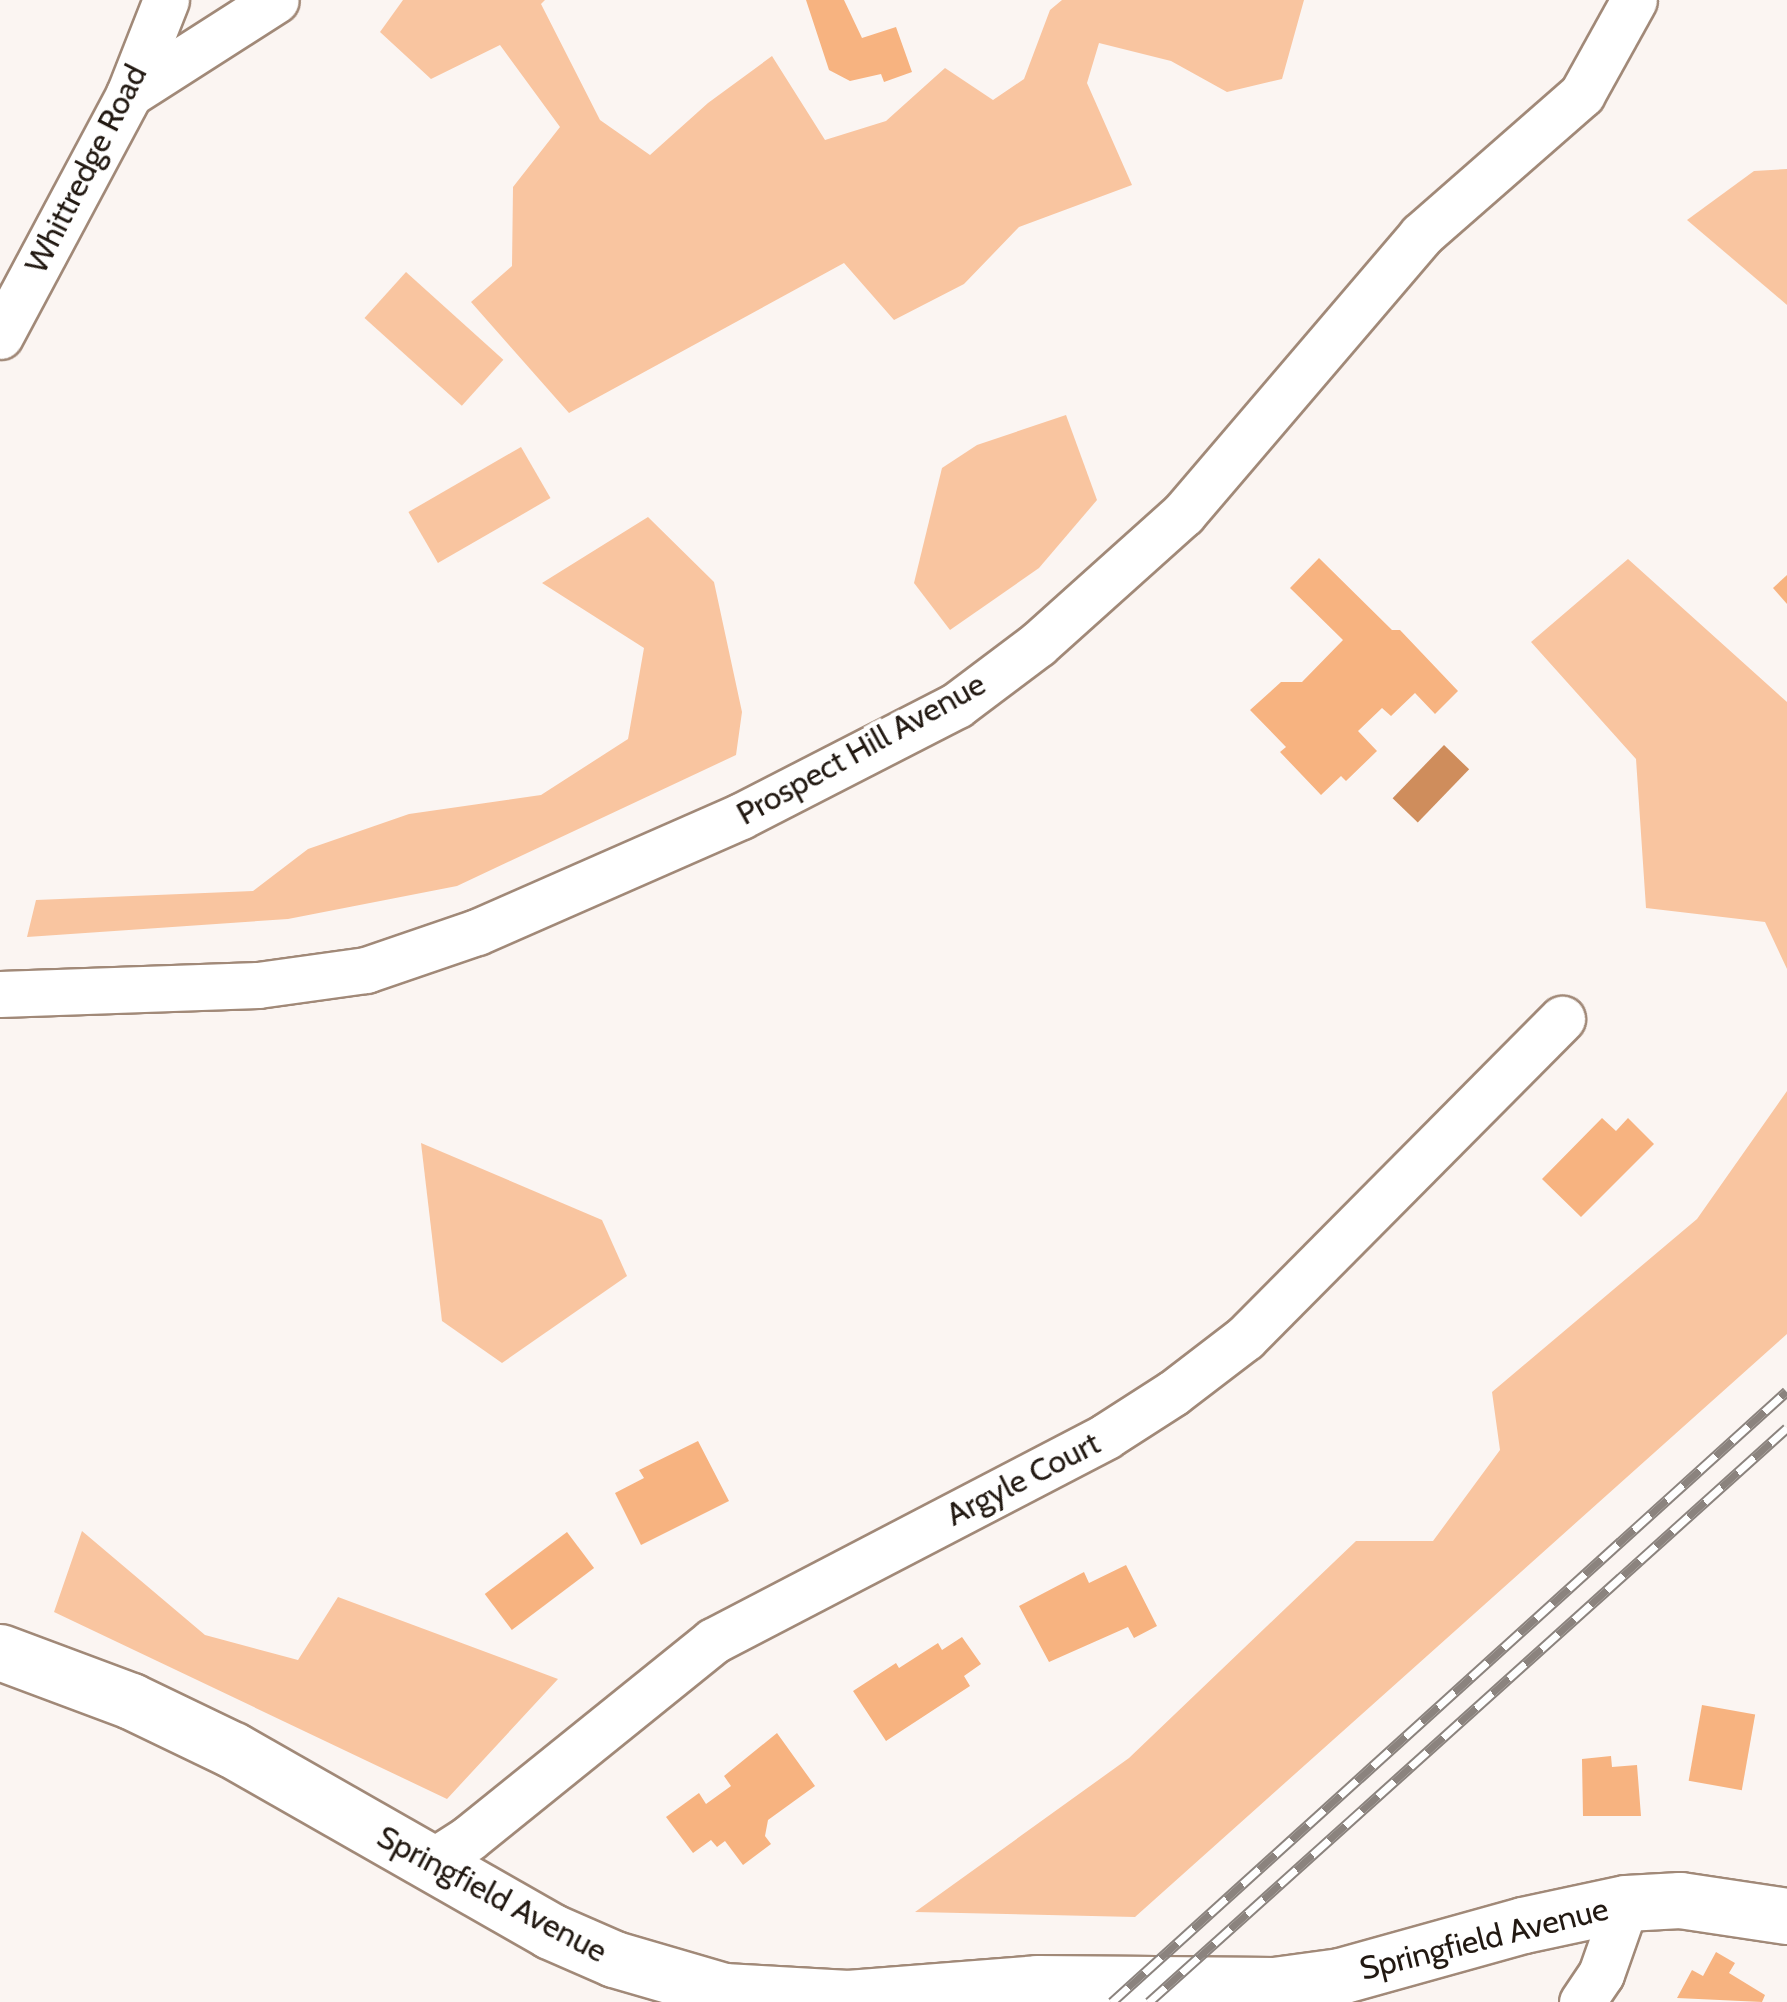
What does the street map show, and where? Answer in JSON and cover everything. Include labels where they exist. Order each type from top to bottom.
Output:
[{"type":"main road","name":"Springfield Avenue","points":[[0,1652],[131,1701],[233,1750],[550,1932],[614,1959],[724,1990],[848,1998],[1037,1983],[1274,1986],[1340,1976],[1523,1925],[1626,1903],[1680,1900],[1787,1916]]},
{"type":"street","name":"Whittredge Road","points":[[0,336],[129,94],[166,0]]},
{"type":"street","points":[[129,94],[276,0]]},
{"type":"street","name":"Prospect Hill Avenue","points":[[0,994],[258,985],[366,970],[477,932],[741,816],[957,705],[1038,644],[1183,514],[1421,235],[1582,94],[1634,0]]},
{"type":"street","name":"Argyle Court","points":[[427,1864],[469,1838],[713,1642],[1106,1436],[1173,1393],[1246,1338],[1562,1019]]},
{"type":"street","points":[[1582,2002],[1600,1974],[1626,1903]]},
{"type":"shaded area","points":[[403,0],[545,0],[541,4],[600,120],[650,155],[708,103],[772,56],[825,140],[886,121],[945,68],[993,100],[1024,79],[1050,10],[1062,0],[1304,0],[1282,79],[1227,92],[1171,61],[1099,43],[1087,83],[1132,185],[1019,227],[964,284],[894,320],[844,263],[569,413],[471,302],[512,266],[513,187],[560,127],[500,45],[431,79],[380,32]]},
{"type":"shaded area","points":[[1787,169],[1787,305],[1687,220],[1754,171]]},
{"type":"shaded area","points":[[406,272],[503,360],[462,406],[365,318]]},
{"type":"shaded area","points":[[1066,415],[1097,500],[1039,568],[950,630],[914,583],[942,468],[977,445]]},
{"type":"shaded area","points":[[521,447],[550,498],[438,563],[408,512]]},
{"type":"shaded area","points":[[648,517],[714,582],[742,712],[736,755],[457,886],[288,919],[27,937],[36,900],[253,891],[308,849],[409,814],[541,795],[628,739],[644,648],[542,583]]},
{"type":"shaded area","points":[[1628,559],[1787,702],[1787,969],[1765,922],[1646,908],[1636,759],[1531,642]]},
{"type":"shaded area","points":[[1444,745],[1469,769],[1418,823],[1393,798]]},
{"type":"shaded area","points":[[1787,1091],[1787,1334],[1135,1917],[915,1912],[1129,1758],[1356,1541],[1433,1541],[1500,1450],[1492,1392],[1697,1219]]},
{"type":"shaded area","points":[[421,1143],[602,1220],[627,1276],[502,1363],[442,1321]]},
{"type":"shaded area","points":[[82,1531],[205,1635],[298,1660],[338,1597],[558,1679],[447,1799],[54,1612]]},
{"type":"building","points":[[806,0],[844,0],[862,38],[896,27],[912,72],[884,82],[881,74],[850,81],[829,70]]},
{"type":"building","points":[[1319,558],[1392,630],[1400,630],[1458,691],[1435,714],[1415,693],[1391,716],[1382,708],[1358,731],[1377,751],[1346,781],[1341,776],[1321,795],[1280,752],[1286,747],[1250,710],[1281,682],[1302,682],[1343,640],[1290,588]]},
{"type":"building","points":[[1787,575],[1787,604],[1773,588]]},
{"type":"building","points":[[1602,1118],[1616,1131],[1628,1118],[1654,1144],[1581,1217],[1542,1179]]},
{"type":"building","points":[[698,1441],[729,1501],[641,1545],[615,1493],[644,1478],[639,1470]]},
{"type":"building","points":[[567,1532],[594,1568],[512,1630],[485,1594]]},
{"type":"building","points":[[1126,1565],[1157,1626],[1134,1638],[1128,1627],[1049,1662],[1019,1606],[1084,1572],[1089,1583]]},
{"type":"building","points":[[962,1637],[981,1664],[964,1676],[970,1686],[886,1741],[853,1691],[896,1663],[899,1668],[938,1643],[942,1650]]},
{"type":"building","points":[[1702,1705],[1755,1714],[1742,1790],[1689,1781]]},
{"type":"building","points":[[777,1733],[815,1786],[768,1820],[765,1836],[771,1844],[743,1865],[725,1841],[717,1847],[711,1840],[693,1853],[666,1817],[699,1793],[706,1804],[731,1786],[724,1776]]},
{"type":"building","points":[[1611,1756],[1612,1767],[1637,1765],[1641,1816],[1583,1816],[1582,1759]]},
{"type":"building","points":[[1716,1952],[1735,1963],[1729,1973],[1765,1995],[1762,2002],[1677,1998],[1692,1970],[1703,1976]]},
{"type":"railway","points":[[1112,2002],[1787,1391]]},
{"type":"railway","points":[[1149,2002],[1787,1428]]}]
